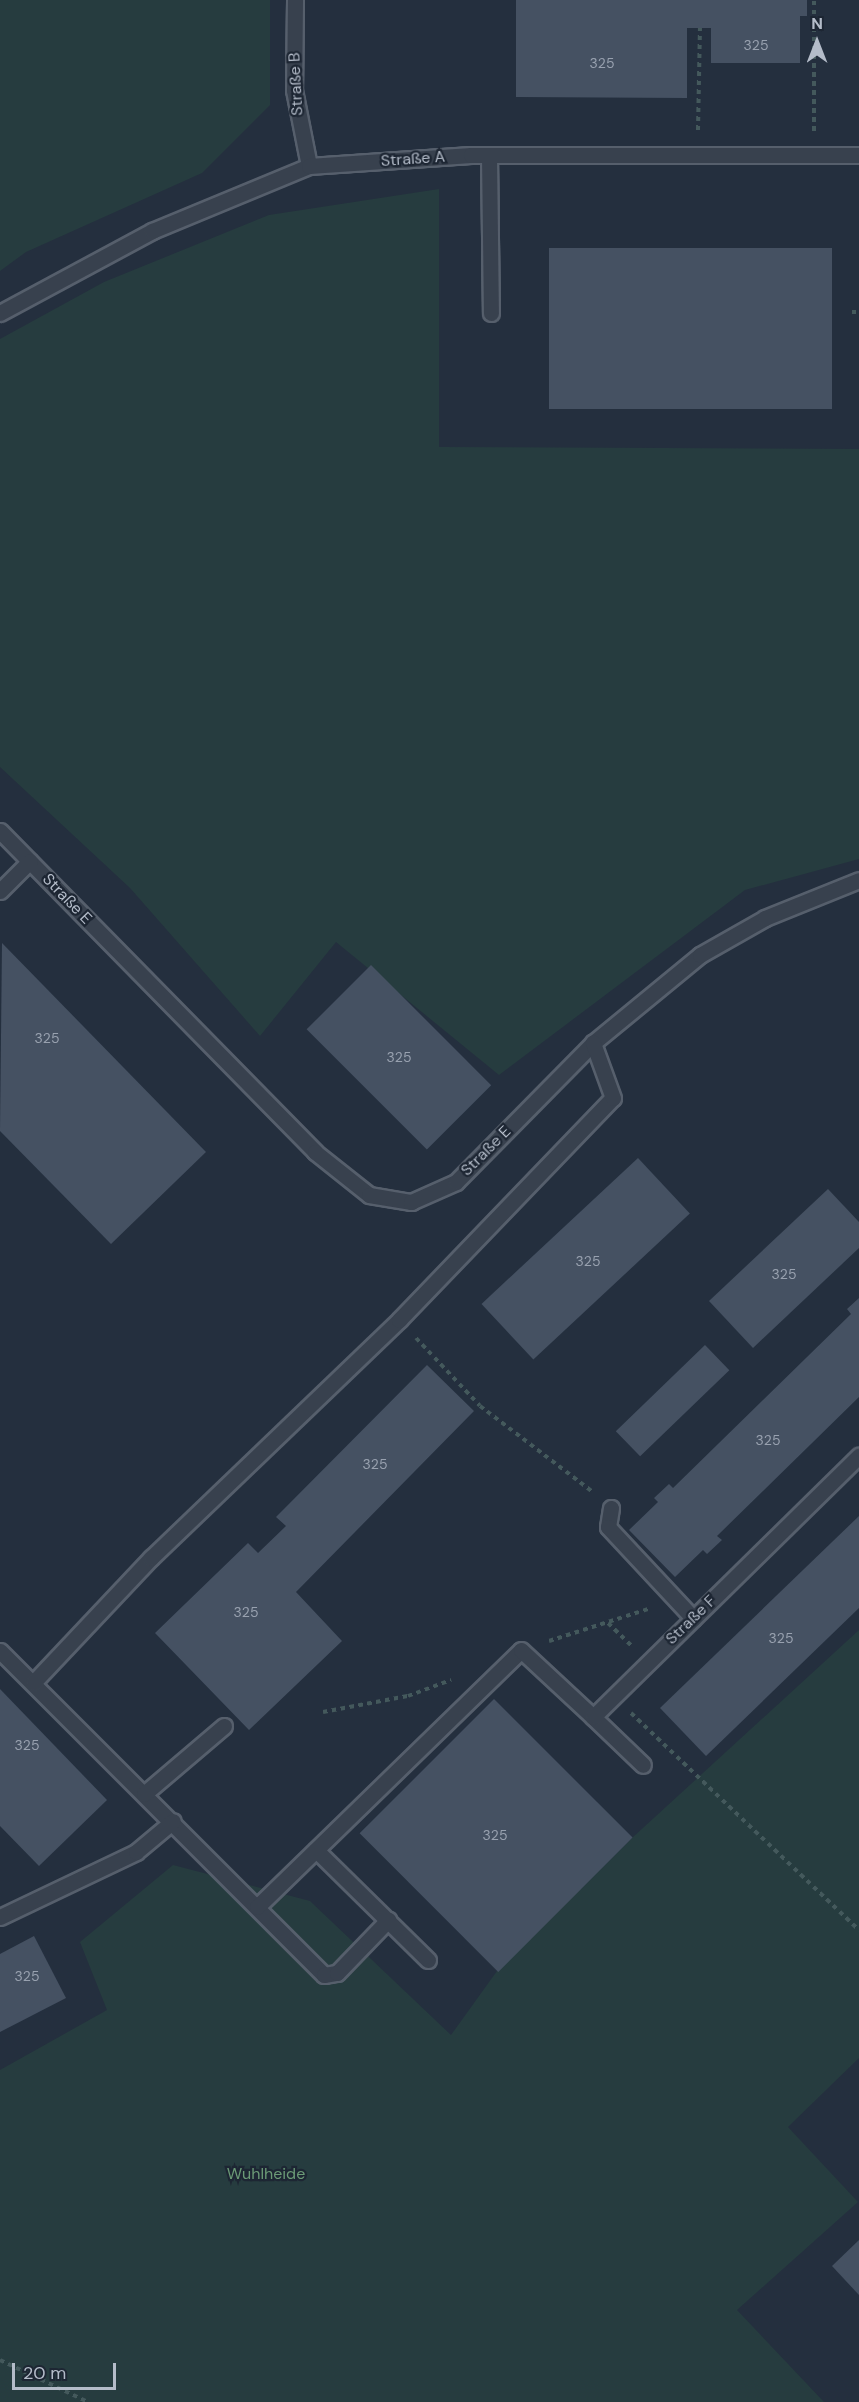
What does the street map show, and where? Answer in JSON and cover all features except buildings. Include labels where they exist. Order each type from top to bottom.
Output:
[{"type":"lane","name":"Straße B","points":[[295,0],[294,90],[309,166]]},
{"type":"lane","name":"Straße A","points":[[0,313],[152,231],[309,166],[489,155],[859,155]]},
{"type":"lane","points":[[489,155],[491,314]]},
{"type":"lane","name":"Straße E","points":[[0,831],[315,1152],[369,1195],[411,1202],[456,1182],[593,1043],[700,955],[765,918],[859,880]]},
{"type":"lane","name":"Straße E","points":[[0,891],[30,861]]},
{"type":"lane","points":[[33,1683],[151,1558],[399,1320],[613,1098],[593,1043]]},
{"type":"lane","name":"Straße F","points":[[593,1717],[859,1456]]},
{"type":"lane","points":[[611,1508],[608,1527],[693,1618]]},
{"type":"lane","points":[[257,1907],[521,1650],[643,1765]]},
{"type":"lane","points":[[0,1651],[173,1821],[324,1975],[337,1973],[388,1920]]},
{"type":"lane","points":[[144,1794],[224,1726]]},
{"type":"lane","points":[[0,1917],[136,1852],[173,1821]]},
{"type":"lane","points":[[316,1850],[428,1960]]},
{"type":"path","points":[[814,0],[814,155]]},
{"type":"path","points":[[698,155],[700,28]]},
{"type":"path","points":[[852,312],[859,312]]},
{"type":"path","points":[[399,1320],[480,1406],[534,1443],[611,1508]]},
{"type":"path","points":[[521,1650],[674,1600]]},
{"type":"path","points":[[608,1622],[648,1662]]},
{"type":"path","points":[[323,1712],[408,1696],[462,1676]]},
{"type":"path","points":[[614,1696],[859,1930]]},
{"type":"path","points":[[0,2360],[88,2402]]},
{"type":"green space","points":[[0,0],[270,0],[270,105],[202,173],[26,252],[0,271]]},
{"type":"green space","points":[[439,189],[439,447],[859,449],[859,859],[745,890],[499,1075],[336,942],[260,1036],[130,888],[0,767],[0,339],[104,282],[269,215]]},
{"type":"green space","name":"Wuhlheide","points":[[859,1630],[859,2058],[788,2127],[858,2202],[737,2310],[824,2402],[0,2402],[0,2070],[107,2010],[80,1942],[173,1865],[310,1901],[451,2035],[497,1971],[632,1838]]}]
